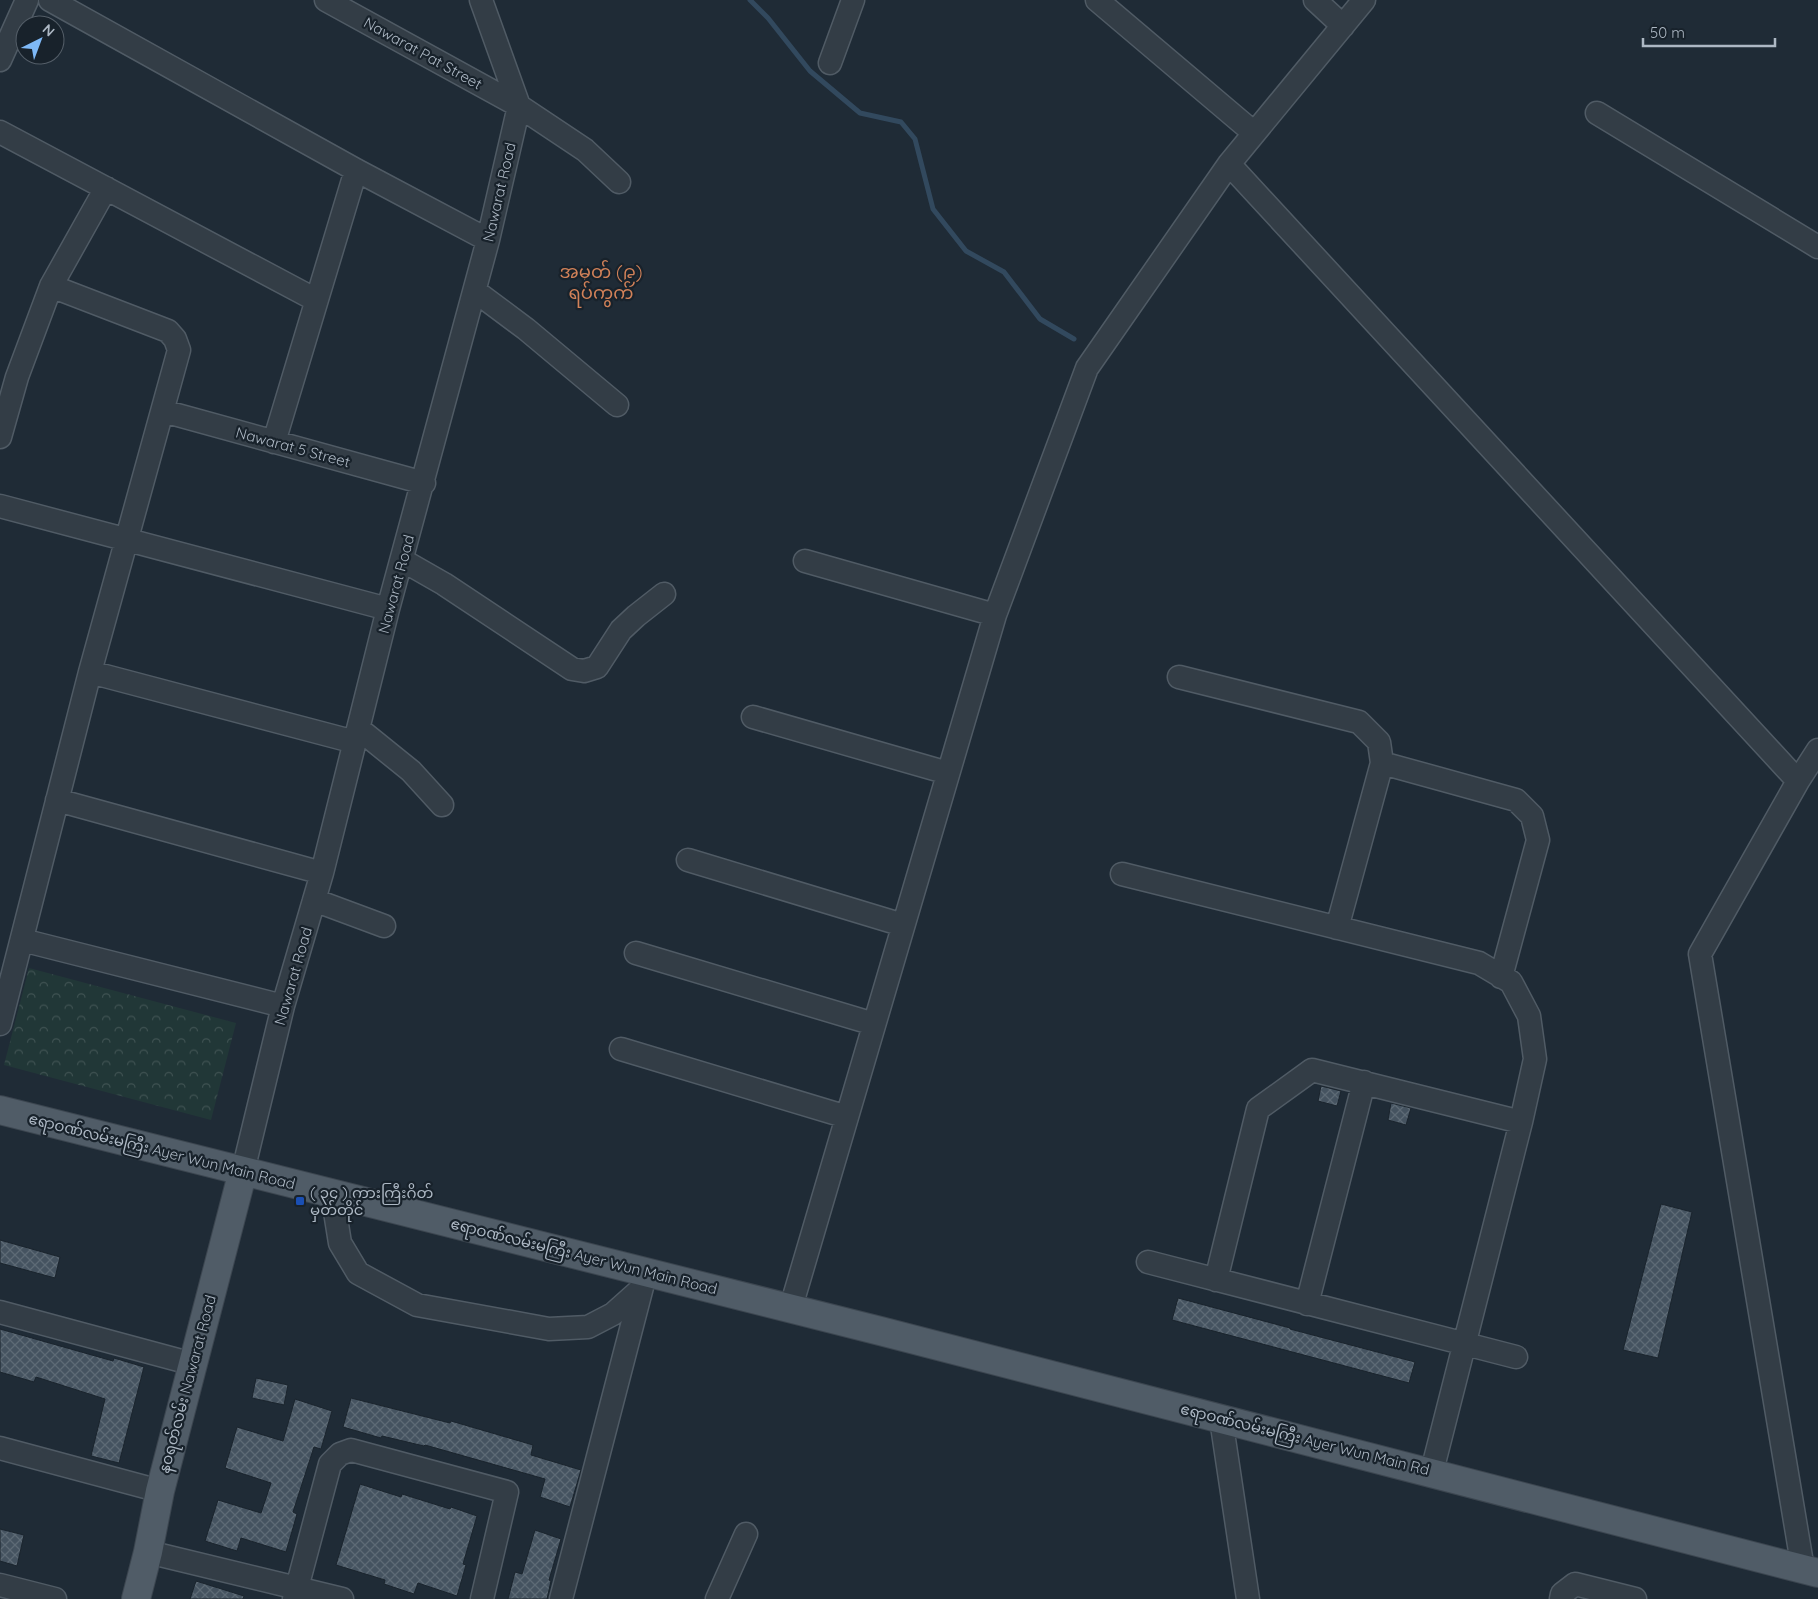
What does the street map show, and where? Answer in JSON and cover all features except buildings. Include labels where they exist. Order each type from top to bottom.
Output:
[{"type":"main road","name":"ဧရာဝဏ်လမ်းမကြီး Ayer Wun Main Road","points":[[0,1110],[332,1193],[643,1280],[791,1308]]},
{"type":"main road","name":"နဝရတ်လမ်း Nawarat Road","points":[[136,1599],[148,1552],[160,1491],[243,1171]]},
{"type":"main road","name":"ဧရာဝဏ်လမ်းမကြီး Ayer Wun Main Rd","points":[[791,1308],[1221,1419],[1432,1471],[1811,1571]]},
{"type":"street","points":[[0,60],[27,0]]},
{"type":"street","points":[[50,0],[356,170],[488,240]]},
{"type":"street","name":"Nawarat Pat Street","points":[[326,0],[519,106],[585,150],[618,182]]},
{"type":"street","points":[[481,0],[519,106]]},
{"type":"street","points":[[830,63],[854,0]]},
{"type":"street","points":[[1097,0],[1254,133]]},
{"type":"street","points":[[1315,0],[1343,26]]},
{"type":"street","points":[[791,1308],[994,615],[1088,368],[1229,164],[1364,0]]},
{"type":"street","name":"Nawarat Road","points":[[243,1171],[283,1006],[322,873],[388,609],[424,483],[488,240],[519,106]]},
{"type":"street","points":[[1597,113],[1818,248]]},
{"type":"street","points":[[0,132],[316,300]]},
{"type":"street","points":[[1229,164],[1798,781]]},
{"type":"street","points":[[274,442],[356,170]]},
{"type":"street","points":[[0,437],[8,374],[51,286],[106,188]]},
{"type":"street","points":[[0,1024],[90,672],[179,350],[175,339],[168,331],[51,286]]},
{"type":"street","points":[[474,291],[526,329],[617,404]]},
{"type":"street","name":"Nawarat 5 Street","points":[[163,411],[424,483]]},
{"type":"street","points":[[0,506],[388,609]]},
{"type":"street","points":[[402,560],[444,584],[572,669],[584,671],[597,667],[621,630],[664,594]]},
{"type":"street","points":[[806,561],[994,615]]},
{"type":"street","points":[[90,672],[357,736],[411,770],[442,805]]},
{"type":"street","points":[[1179,677],[1359,722],[1379,742],[1382,763],[1337,928]]},
{"type":"street","points":[[753,717],[948,773]]},
{"type":"street","points":[[1811,1571],[1700,954],[1798,781],[1818,750]]},
{"type":"street","points":[[1382,763],[1516,800],[1532,816],[1538,840],[1501,977]]},
{"type":"street","points":[[58,800],[322,873]]},
{"type":"street","points":[[688,860],[903,925]]},
{"type":"street","points":[[1122,874],[1479,963],[1511,982],[1529,1016],[1535,1059],[1521,1122],[1432,1471]]},
{"type":"street","points":[[314,900],[384,926]]},
{"type":"street","points":[[22,940],[283,1006]]},
{"type":"street","points":[[636,953],[874,1024]]},
{"type":"street","points":[[621,1049],[847,1117]]},
{"type":"street","points":[[1216,1280],[1258,1109],[1312,1070],[1521,1122]]},
{"type":"street","points":[[1307,1304],[1364,1082]]},
{"type":"street","points":[[332,1193],[340,1243],[358,1273],[416,1305],[549,1329],[588,1327],[613,1314],[643,1280]]},
{"type":"street","points":[[1148,1262],[1516,1357]]},
{"type":"street","points":[[561,1599],[643,1280]]},
{"type":"street","points":[[0,1312],[192,1364]]},
{"type":"street","points":[[1221,1419],[1248,1599]]},
{"type":"street","points":[[0,1448],[160,1491]]},
{"type":"street","points":[[295,1594],[330,1464],[340,1454],[351,1450],[507,1492],[482,1599]]},
{"type":"street","points":[[717,1599],[746,1534]]},
{"type":"street","points":[[148,1552],[295,1594],[342,1599]]},
{"type":"street","points":[[1560,1599],[1562,1594],[1575,1584],[1636,1599]]},
{"type":"street","points":[[0,1585],[55,1599]]},
{"type":"green space","points":[[29,968],[236,1023],[211,1120],[4,1065]]},
{"type":"waterway","points":[[750,0],[768,18],[810,71],[860,113],[901,122],[915,139],[933,209],[966,251],[1004,272],[1040,319],[1074,339]]},
{"type":"place","name":"( ၃၄ ) ကားကြီးဂိတ် မှတ်တိုင်","points":[[300,1201]]},
{"type":"district","name":"အမှတ် (၉) ရပ်ကွက်","points":[[601,281]]}]
